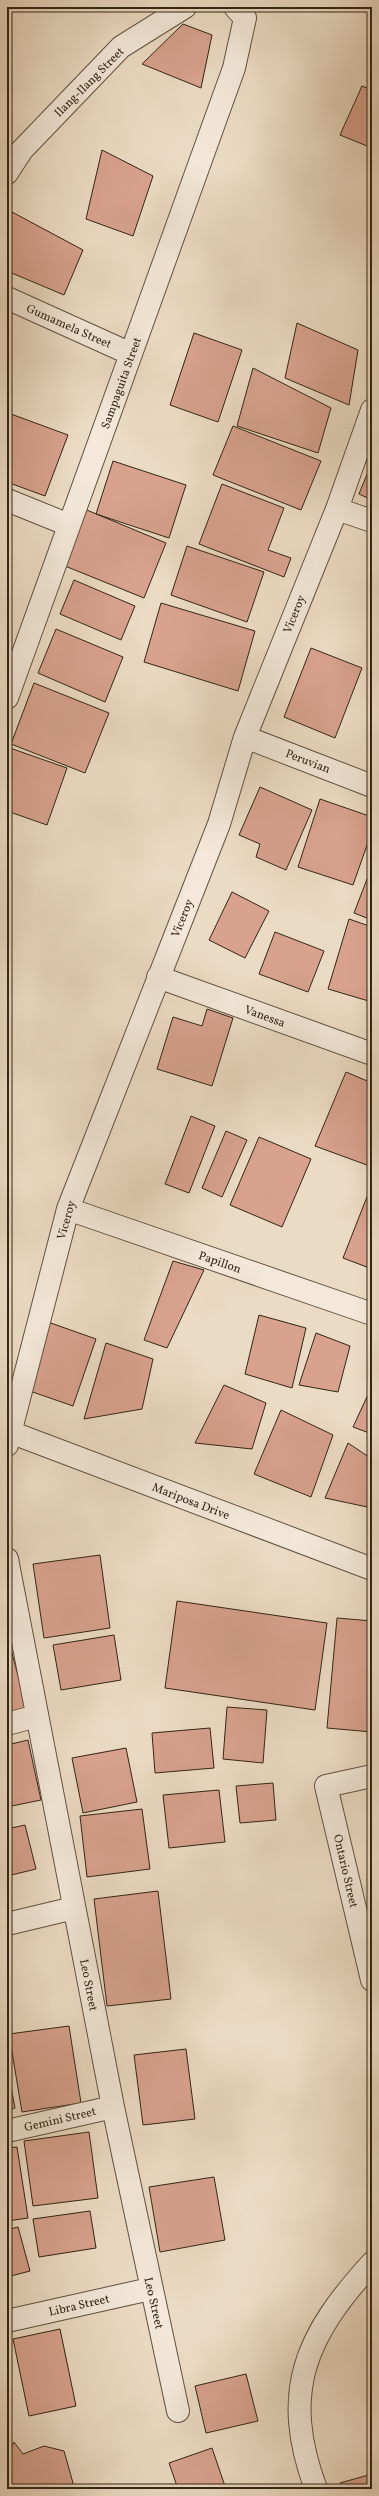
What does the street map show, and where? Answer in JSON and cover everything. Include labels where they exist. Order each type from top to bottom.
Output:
[{"type":"street","name":"Ilang-Ilang Street","points":[[7,173],[22,150],[121,47],[185,7]]},
{"type":"street","name":"Sampaguita Street","points":[[7,698],[234,68],[245,18],[236,7]]},
{"type":"street","name":"Gumamela Street","points":[[7,298],[131,354]]},
{"type":"street","name":"Viceroy","points":[[9,1439],[68,1209],[219,824],[245,737],[337,509],[372,410]]},
{"type":"street","points":[[7,500],[69,525]]},
{"type":"street","points":[[337,509],[372,521]]},
{"type":"street","name":"Peruvian","points":[[245,737],[372,786]]},
{"type":"street","name":"Vanessa","points":[[158,977],[372,1054]]},
{"type":"street","name":"Papillon","points":[[68,1209],[372,1314]]},
{"type":"street","name":"Mariposa Drive","points":[[9,1439],[372,1569]]},
{"type":"street","name":"Leo Street","points":[[7,1559],[113,2107],[150,2289],[178,2411]]},
{"type":"street","points":[[7,1724],[37,1716]]},
{"type":"street","name":"Ontario Street","points":[[372,1776],[326,1786],[372,1980]]},
{"type":"street","points":[[7,1924],[74,1908]]},
{"type":"street","name":"Gemini Street","points":[[7,2131],[113,2107]]},
{"type":"street","points":[[316,2489],[306,2463],[298,2411],[306,2361],[325,2321],[372,2263]]},
{"type":"street","name":"Libra Street","points":[[7,2321],[150,2289]]},
{"type":"building","points":[[183,24],[212,35],[201,88],[142,64]]},
{"type":"building","points":[[362,86],[372,90],[372,148],[340,135]]},
{"type":"building","points":[[102,150],[153,176],[133,236],[86,219]]},
{"type":"building","points":[[12,212],[83,250],[64,295],[7,271],[7,221]]},
{"type":"building","points":[[297,323],[358,350],[349,405],[285,378]]},
{"type":"building","points":[[194,333],[242,350],[218,422],[170,405]]},
{"type":"building","points":[[253,368],[331,408],[318,453],[237,426]]},
{"type":"building","points":[[11,414],[68,435],[45,496],[7,482],[7,426]]},
{"type":"building","points":[[233,426],[321,461],[301,510],[213,475]]},
{"type":"building","points":[[113,461],[186,485],[169,538],[96,514]]},
{"type":"building","points":[[372,462],[372,500],[359,494]]},
{"type":"building","points":[[222,484],[284,508],[268,550],[291,558],[284,577],[199,544]]},
{"type":"building","points":[[82,508],[166,543],[144,598],[60,564]]},
{"type":"building","points":[[187,546],[264,572],[247,622],[171,595]]},
{"type":"building","points":[[74,580],[135,606],[121,640],[60,614]]},
{"type":"building","points":[[161,603],[255,631],[238,691],[144,662]]},
{"type":"building","points":[[56,629],[123,657],[105,702],[38,673]]},
{"type":"building","points":[[311,648],[362,668],[335,738],[284,717]]},
{"type":"building","points":[[34,683],[109,713],[85,773],[11,744]]},
{"type":"building","points":[[7,747],[67,768],[47,825],[7,811]]},
{"type":"building","points":[[260,787],[312,810],[286,870],[256,857],[260,844],[239,835]]},
{"type":"building","points":[[320,799],[372,817],[372,831],[353,885],[298,867]]},
{"type":"building","points":[[372,866],[372,920],[354,913]]},
{"type":"building","points":[[232,892],[269,911],[245,958],[209,940]]},
{"type":"building","points":[[349,919],[372,927],[372,1002],[328,989]]},
{"type":"building","points":[[275,932],[324,951],[308,992],[259,974]]},
{"type":"building","points":[[207,1009],[233,1018],[212,1086],[157,1069],[173,1017],[202,1026]]},
{"type":"building","points":[[346,1072],[372,1083],[372,1152],[367,1165],[315,1146]]},
{"type":"building","points":[[191,1116],[215,1126],[189,1193],[165,1184]]},
{"type":"building","points":[[226,1131],[247,1140],[222,1197],[202,1188]]},
{"type":"building","points":[[259,1137],[311,1159],[282,1227],[230,1205]]},
{"type":"building","points":[[372,1184],[372,1269],[343,1258]]},
{"type":"building","points":[[173,1261],[204,1270],[167,1348],[144,1340]]},
{"type":"building","points":[[259,1315],[306,1328],[292,1388],[245,1374]]},
{"type":"building","points":[[48,1322],[96,1339],[73,1406],[24,1389]]},
{"type":"building","points":[[316,1333],[350,1346],[338,1392],[299,1385]]},
{"type":"building","points":[[106,1343],[153,1359],[142,1409],[84,1419]]},
{"type":"building","points":[[224,1385],[266,1403],[252,1449],[195,1443]]},
{"type":"building","points":[[372,1386],[372,1434],[353,1427]]},
{"type":"building","points":[[281,1410],[333,1435],[311,1497],[254,1474]]},
{"type":"building","points":[[348,1443],[372,1459],[372,1508],[325,1498]]},
{"type":"building","points":[[100,1555],[110,1628],[44,1638],[33,1564]]},
{"type":"building","points":[[177,1601],[327,1623],[315,1710],[165,1688]]},
{"type":"building","points":[[337,1618],[372,1621],[372,1732],[327,1728]]},
{"type":"building","points":[[114,1635],[121,1680],[61,1690],[53,1645]]},
{"type":"building","points":[[9,1642],[27,1709],[7,1714],[7,1643]]},
{"type":"building","points":[[227,1707],[267,1710],[263,1763],[223,1759]]},
{"type":"building","points":[[210,1728],[214,1768],[155,1773],[152,1733]]},
{"type":"building","points":[[28,1740],[41,1800],[7,1807],[7,1745]]},
{"type":"building","points":[[126,1748],[137,1802],[83,1813],[72,1758]]},
{"type":"building","points":[[273,1783],[276,1820],[240,1823],[236,1786]]},
{"type":"building","points":[[219,1790],[225,1842],[169,1848],[163,1795]]},
{"type":"building","points":[[142,1809],[150,1869],[87,1877],[80,1816]]},
{"type":"building","points":[[25,1825],[36,1869],[7,1876],[7,1829]]},
{"type":"building","points":[[158,1891],[171,1999],[107,2006],[94,1899]]},
{"type":"building","points":[[69,2026],[81,2103],[22,2112],[9,2034]]},
{"type":"building","points":[[186,2049],[195,2119],[143,2125],[134,2055]]},
{"type":"building","points":[[7,2066],[15,2108],[7,2110]]},
{"type":"building","points":[[89,2132],[98,2198],[33,2206],[24,2141]]},
{"type":"building","points":[[17,2147],[28,2218],[7,2221],[7,2148]]},
{"type":"building","points":[[214,2177],[225,2240],[160,2252],[149,2187]]},
{"type":"building","points":[[90,2211],[96,2248],[39,2257],[33,2219]]},
{"type":"building","points":[[18,2227],[30,2271],[7,2277],[7,2230]]},
{"type":"building","points":[[60,2329],[76,2406],[29,2416],[13,2339]]},
{"type":"building","points":[[246,2374],[258,2421],[206,2433],[195,2386]]},
{"type":"building","points":[[14,2442],[23,2454],[44,2446],[64,2451],[73,2483],[72,2489],[8,2489],[7,2456]]},
{"type":"building","points":[[212,2448],[226,2489],[178,2489],[169,2463]]},
{"type":"building","points":[[372,2474],[372,2489],[341,2489],[340,2483]]}]
